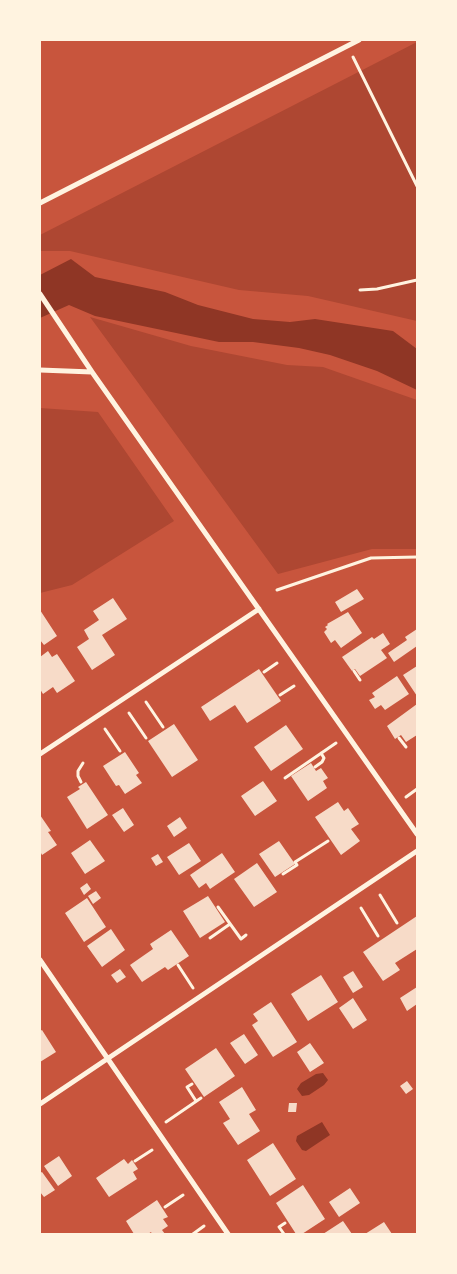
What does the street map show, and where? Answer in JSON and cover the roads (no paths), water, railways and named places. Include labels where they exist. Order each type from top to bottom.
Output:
[{"type":"street","points":[[40,203],[359,40]]},
{"type":"street","points":[[40,294],[92,372],[417,834]]},
{"type":"street","points":[[40,370],[92,372]]},
{"type":"street","points":[[40,754],[259,609]]},
{"type":"street","points":[[40,1104],[417,851]]},
{"type":"street","points":[[40,960],[228,1234]]}]
